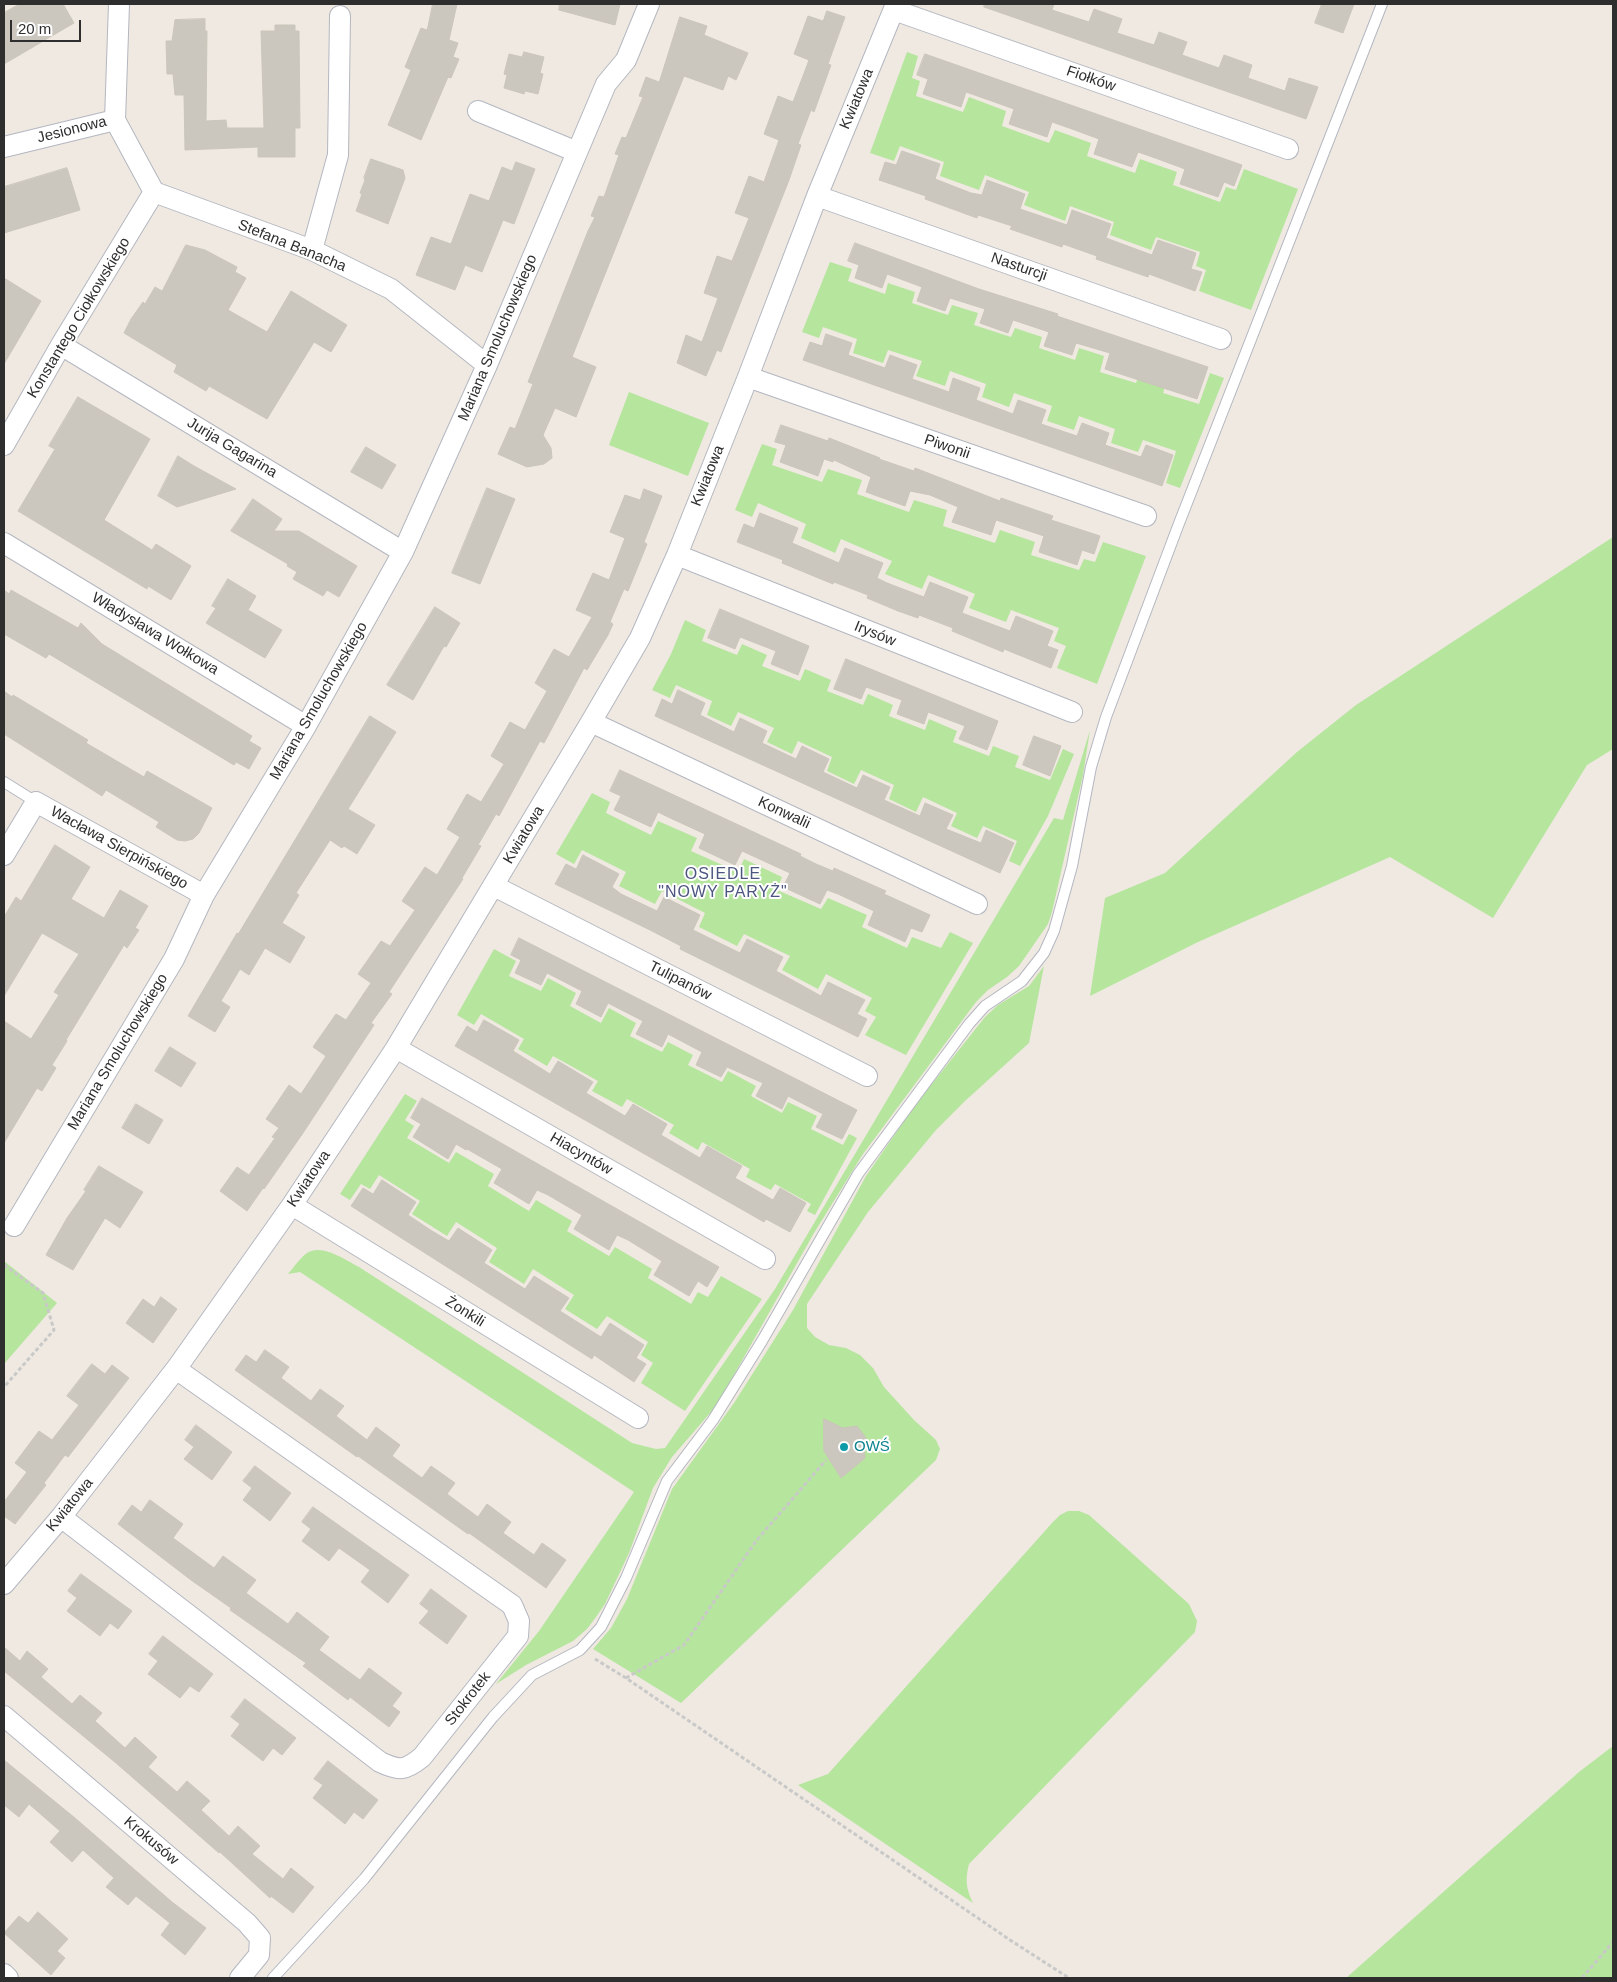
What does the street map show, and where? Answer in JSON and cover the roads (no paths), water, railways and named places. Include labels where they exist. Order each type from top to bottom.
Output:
[{"type":"street","name":"Jesionowa","points":[[4,147],[115,120],[119,4]]},
{"type":"street","name":"Mariana Smoluchowskiego","points":[[14,1226],[174,959],[204,895],[306,726],[403,552],[487,365],[606,84],[626,60],[649,4]]},
{"type":"street","name":"Fiołków","points":[[895,7],[1288,149]]},
{"type":"street","name":"Kwiatowa","points":[[4,1584],[61,1517],[176,1369],[292,1205],[396,1048],[640,638],[677,555],[817,196],[895,7]]},
{"type":"street","points":[[312,250],[338,155],[340,16]]},
{"type":"street","points":[[478,110],[577,152]]},
{"type":"street","points":[[115,120],[154,192]]},
{"type":"street","name":"Stefana Banacha","points":[[154,192],[312,250],[391,289],[487,365]]},
{"type":"street","name":"Konstantego Ciołkowskiego","points":[[4,445],[154,192]]},
{"type":"street","name":"Nasturcji","points":[[817,196],[1221,339]]},
{"type":"street","name":"Jurija Gagarina","points":[[61,346],[403,552]]},
{"type":"street","name":"Piwonii","points":[[748,377],[1146,516]]},
{"type":"street","name":"Władysława Wołkowa","points":[[4,543],[306,726]]},
{"type":"street","name":"Irysów","points":[[677,555],[1072,712]]},
{"type":"street","name":"Konwalii","points":[[591,722],[978,904]]},
{"type":"street","name":"Wacława Sierpińskiego","points":[[4,855],[36,802],[204,895]]},
{"type":"street","name":"Tulipanów","points":[[494,886],[867,1076]]},
{"type":"street","name":"Hiacyntów","points":[[396,1048],[766,1259]]},
{"type":"street","name":"Żonkili","points":[[292,1205],[638,1418]]},
{"type":"street","name":"Stokrotek","points":[[61,1517],[380,1762],[396,1769],[412,1766],[422,1757],[518,1636],[519,1622],[512,1605],[176,1369]]},
{"type":"street","name":"Krokusów","points":[[4,1716],[247,1923],[260,1938],[258,1955],[240,1978]]},
{"type":"street","points":[[4,1974],[8,1978]]},
{"type":"lane","points":[[273,1978],[364,1879],[499,1710],[532,1675],[580,1650],[601,1627],[626,1578],[667,1481],[713,1420],[762,1341],[858,1174],[969,1024],[985,1006],[1022,981],[1044,953],[1054,931],[1067,885],[1091,767],[1106,717],[1178,526],[1382,4]]},
{"type":"lane","points":[[4,782],[36,802]]},
{"type":"place","name":"OWŚ","points":[[844,1447]]},
{"type":"district","name":"OSIEDLE \"NOWY PARYŻ\"","points":[[723,884]]}]
